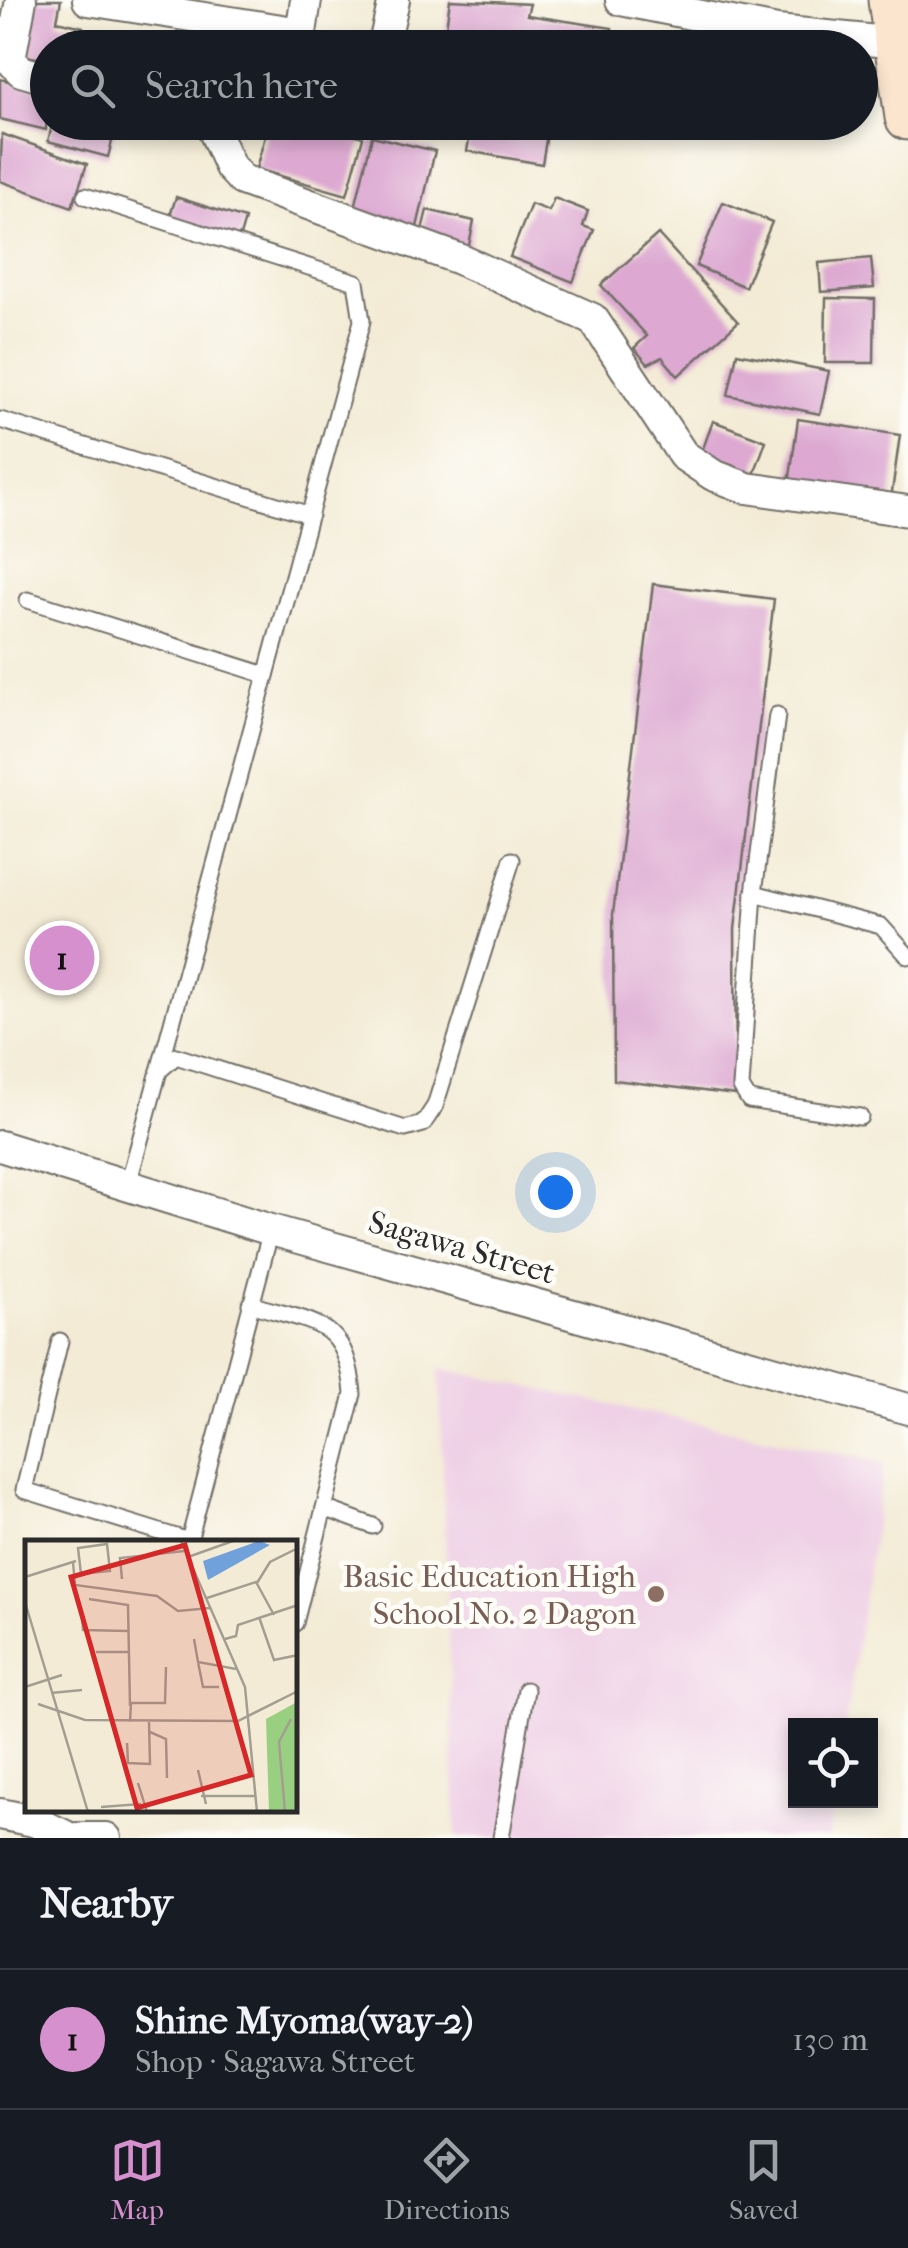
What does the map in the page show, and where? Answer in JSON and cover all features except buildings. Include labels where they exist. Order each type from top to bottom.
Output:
[{"type":"main road","points":[[894,22],[907,102]]},
{"type":"street","points":[[21,0],[10,59],[20,71],[30,74]]},
{"type":"street","points":[[88,0],[282,30]]},
{"type":"street","points":[[301,30],[306,0]]},
{"type":"street","points":[[387,30],[394,0]]},
{"type":"street","points":[[621,0],[739,30]]},
{"type":"street","points":[[838,30],[894,22]]},
{"type":"street","points":[[218,140],[230,167],[242,180],[458,258],[593,319],[684,454],[713,475],[747,488],[908,511]]},
{"type":"street","name":"Sagawa Street","points":[[0,1146],[270,1230],[908,1409]]},
{"type":"street","points":[[0,1814],[34,1816],[70,1838]]},
{"type":"street","points":[[78,1838],[106,1838]]},
{"type":"lane","points":[[85,196],[356,282],[362,321],[127,1188]]},
{"type":"lane","points":[[0,420],[310,516]]},
{"type":"lane","points":[[28,600],[266,674]]},
{"type":"lane","points":[[777,714],[754,893],[741,1086],[749,1100],[860,1117]]},
{"type":"lane","points":[[159,1070],[176,1056],[196,1059],[405,1129],[423,1124],[434,1106],[512,860]]},
{"type":"lane","points":[[754,893],[881,926],[908,956]]},
{"type":"lane","points":[[189,1540],[270,1230]]},
{"type":"lane","points":[[250,1304],[327,1328],[350,1356],[353,1394],[298,1610]]},
{"type":"lane","points":[[60,1341],[24,1490],[186,1540]]},
{"type":"lane","points":[[324,1508],[374,1526]]},
{"type":"lane","points":[[501,1838],[526,1690]]},
{"type":"shaded area","name":"Basic Education High School No. 2 Dagon","points":[[439,1368],[884,1463],[846,1718],[788,1718],[788,1808],[833,1808],[828,1838],[456,1838]]},
{"type":"place","name":"Shine Myoma(way-2)","points":[[62,958]]},
{"type":"place","name":"Basic Education High School No. 2 Dagon","points":[[656,1594]]}]
